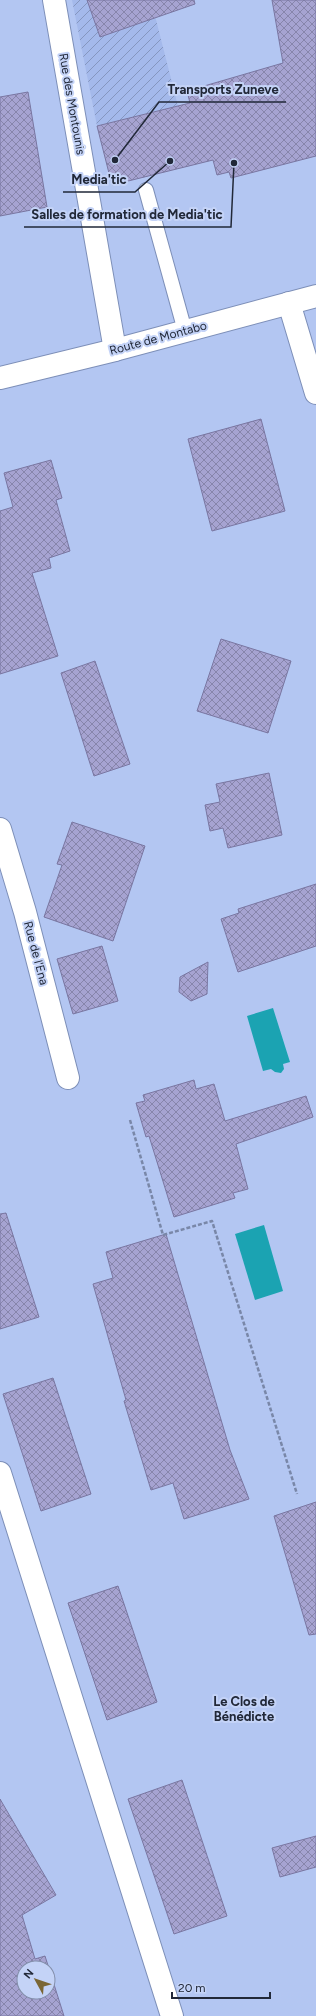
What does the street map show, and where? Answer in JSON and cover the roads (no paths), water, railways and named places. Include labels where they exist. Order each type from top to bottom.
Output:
[{"type":"street","name":"Rue des Montounis","points":[[54,0],[115,350]]},
{"type":"street","name":"Route de Montabo","points":[[0,378],[185,332],[316,296]]},
{"type":"street","points":[[289,303],[316,393]]},
{"type":"street","name":"Rue de l'Ena","points":[[0,829],[25,912],[68,1078]]},
{"type":"street","points":[[0,1473],[172,2016]]},
{"type":"lane","points":[[146,190],[185,332]]},
{"type":"place","name":"Transports Zuneve","points":[[115,160]]},
{"type":"place","name":"Media'tic","points":[[170,161]]},
{"type":"place","name":"Salles de formation de Media'tic","points":[[234,163]]},
{"type":"district","name":"Le Clos de Bénédicte","points":[[244,1708]]}]
